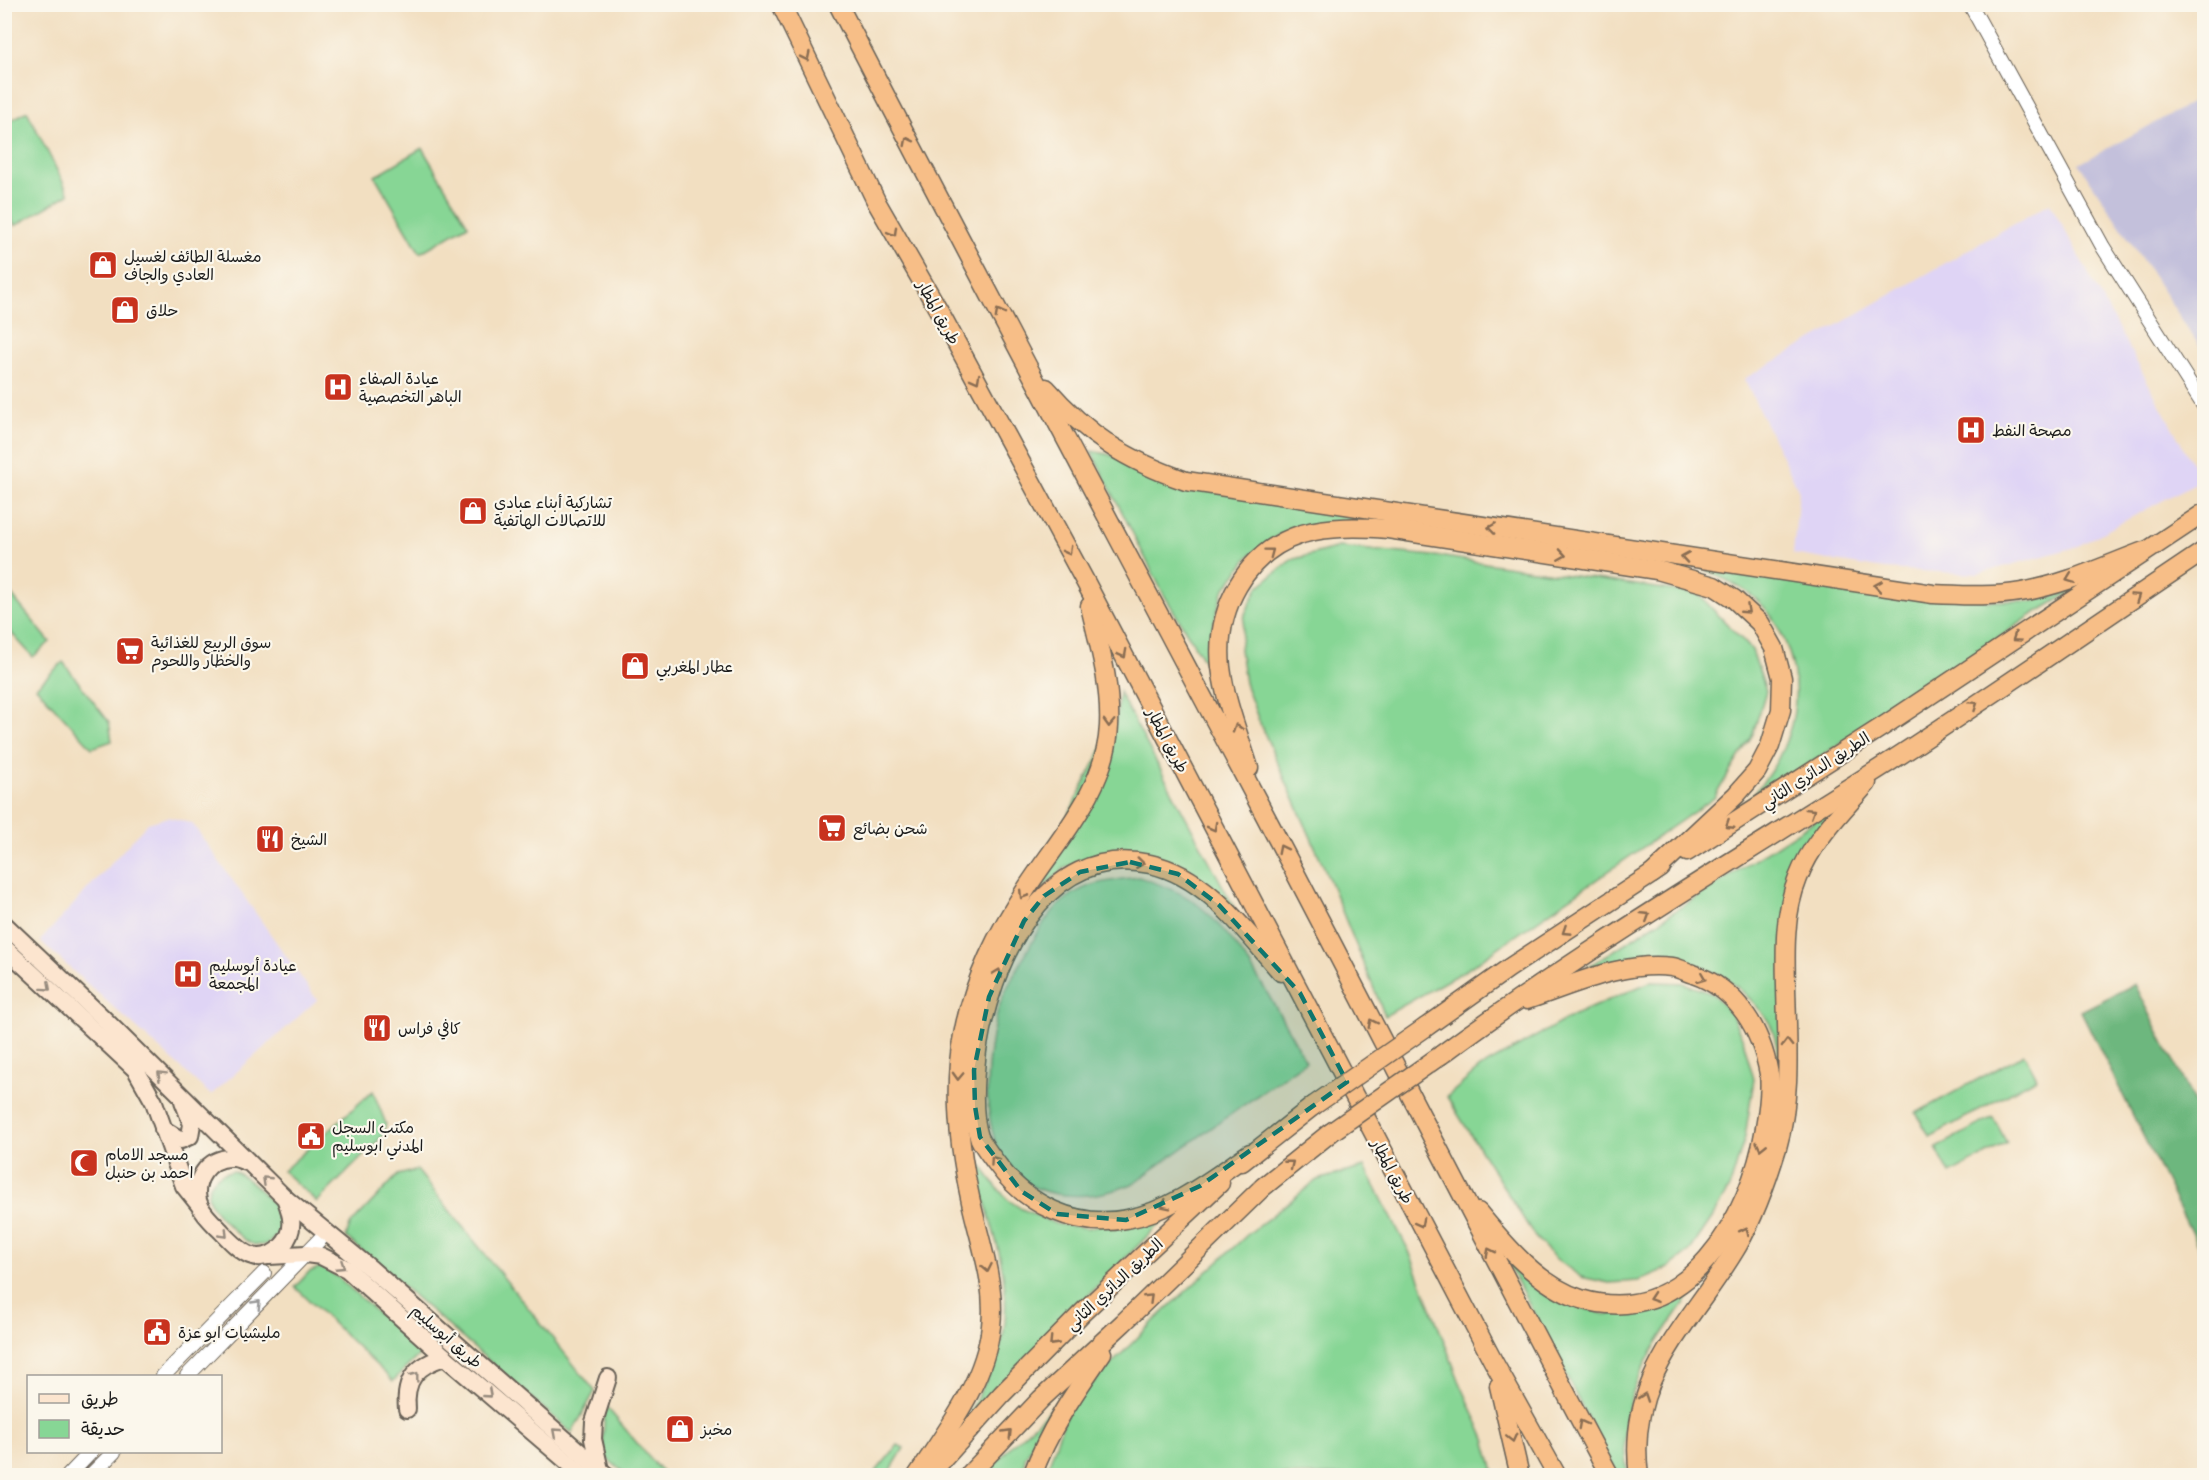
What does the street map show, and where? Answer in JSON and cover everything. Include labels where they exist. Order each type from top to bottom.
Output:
[{"type":"highway","name":"طريق المطار","points":[[781,4],[877,202],[938,309],[1086,584],[1493,1360],[1557,1476]]},
{"type":"highway","points":[[838,4],[1610,1476]]},
{"type":"highway","points":[[1026,365],[1062,406],[1113,449],[1149,468],[1186,481],[1229,489],[1933,594],[1982,596],[2020,592],[2057,584],[2144,551]]},
{"type":"highway","name":"الطريق الدائري الثاني","points":[[928,1476],[1002,1394],[1083,1312],[1250,1153],[1509,968],[1888,723],[2144,551],[2205,513]]},
{"type":"highway","points":[[1259,804],[1227,699],[1221,666],[1221,632],[1226,612],[1238,584],[1250,567],[1275,547],[1301,534],[1329,528],[1360,527],[1388,529],[1657,570],[1714,586],[1734,599],[1760,623],[1774,648],[1782,678],[1781,710],[1770,746],[1757,771],[1736,795],[1652,874]]},
{"type":"highway","name":"الطريق الدائري الثاني","points":[[968,1476],[1041,1399],[1263,1187],[1330,1133],[1570,964],[1882,766],[2205,551]]},
{"type":"highway","points":[[917,1476],[964,1404],[984,1356],[991,1326],[992,1300],[988,1272],[971,1201],[958,1106],[959,1058],[975,986],[1003,926],[1087,800],[1096,781],[1107,746],[1108,684],[1086,584]]},
{"type":"highway","points":[[1639,1476],[1636,1433],[1641,1405],[1651,1377],[1738,1244],[1755,1212],[1777,1148],[1785,1114],[1788,1084],[1785,945],[1797,879],[1826,829],[1882,766]]},
{"type":"highway","points":[[1250,1153],[1184,1196],[1149,1213],[1126,1220],[1102,1221],[1077,1218],[1057,1214],[1038,1203],[1021,1191],[1003,1173],[980,1137],[975,1106],[975,1070],[980,1034],[989,997],[1005,954],[1024,921],[1044,896],[1080,872],[1105,864],[1130,862],[1151,864],[1178,874],[1201,888],[1245,932],[1300,993]]},
{"type":"highway","points":[[1455,1183],[1499,1238],[1537,1274],[1580,1299],[1605,1304],[1632,1305],[1660,1296],[1684,1281],[1707,1261],[1732,1223],[1751,1181],[1762,1146],[1768,1108],[1769,1076],[1761,1043],[1740,1006],[1724,989],[1706,979],[1673,968],[1638,968],[1610,972],[1505,1008]]},
{"type":"highway","points":[[1032,1476],[1041,1449],[1062,1413],[1123,1323]]},
{"type":"highway","points":[[1493,1360],[1520,1476]]},
{"type":"main road","points":[[4,924],[285,1198],[292,1215],[291,1229],[286,1241],[265,1264],[255,1257],[242,1253],[184,1186],[154,1102],[136,1070],[4,947]]},
{"type":"main road","points":[[164,1129],[181,1140],[190,1136],[192,1124],[180,1094]]},
{"type":"main road","points":[[200,1207],[197,1195],[198,1183],[204,1170],[222,1159],[234,1158],[247,1162]]},
{"type":"main road","name":"طريق أبوسليم","points":[[285,1198],[327,1232],[597,1474]]},
{"type":"main road","name":"طريق أبوسليم","points":[[265,1264],[306,1254],[321,1256],[347,1269],[445,1357],[597,1474]]},
{"type":"main road","points":[[406,1409],[405,1395],[418,1370],[429,1362],[445,1357]]},
{"type":"main road","points":[[597,1474],[593,1439],[594,1422],[608,1378]]},
{"type":"street","points":[[1970,4],[2103,247],[2205,406]]},
{"type":"street","points":[[189,1375],[327,1232]]},
{"type":"street","points":[[165,1375],[265,1264],[277,1284]]},
{"type":"street","points":[[69,1476],[90,1453]]},
{"type":"street","points":[[90,1476],[113,1453]]},
{"type":"highlighted area","points":[[1130,862],[1178,874],[1219,905],[1300,993],[1347,1082],[1200,1186],[1126,1220],[1057,1214],[1021,1191],[980,1137],[975,1106],[974,1070],[989,997],[1024,921],[1044,896],[1080,872]]},
{"type":"shaded area","points":[[2204,96],[2204,353],[2079,164]]},
{"type":"shaded area","name":"مصحة النفط","points":[[2050,203],[2201,480],[2076,547],[1977,574],[1884,569],[1793,554],[1799,491],[1744,379]]},
{"type":"shaded area","name":"عيادة أبوسليم المجمعة","points":[[168,817],[192,823],[317,1000],[211,1095],[40,941],[148,823]]},
{"type":"green space","points":[[27,111],[69,194],[15,226],[5,207],[5,124]]},
{"type":"green space","points":[[422,148],[468,225],[420,253],[375,176]]},
{"type":"green space","points":[[1091,451],[1243,496],[1366,519],[1279,535],[1249,556],[1223,591],[1208,643],[1216,681],[1164,595]]},
{"type":"green space","points":[[1339,547],[1444,557],[1698,594],[1752,650],[1766,691],[1753,734],[1714,798],[1469,968],[1385,1016],[1324,867],[1259,721],[1245,683],[1240,649],[1245,614],[1258,587],[1291,560]]},
{"type":"green space","points":[[1700,567],[1989,601],[2034,601],[2075,590],[2032,615],[1734,813],[1766,777],[1779,758],[1788,736],[1795,691],[1793,668],[1781,632],[1764,607],[1739,587]]},
{"type":"green space","points":[[5,587],[50,642],[33,657],[5,626]]},
{"type":"green space","points":[[63,662],[109,722],[112,741],[92,748],[36,687]]},
{"type":"green space","points":[[1119,692],[1235,909],[1163,860],[1135,852],[1090,857],[1065,868],[1038,892],[984,981],[1116,721]]},
{"type":"green space","points":[[1842,803],[1800,860],[1783,1094],[1778,1051],[1771,1026],[1752,1001],[1726,979],[1706,970],[1665,963],[1644,964],[1576,975]]},
{"type":"green space","points":[[1139,877],[1185,896],[1214,920],[1230,938],[1258,978],[1306,1061],[1132,1184],[1096,1194],[1077,1196],[1057,1194],[1030,1185],[1010,1168],[997,1146],[990,1120],[987,1092],[988,1063],[998,1010],[1006,990],[1038,932],[1062,902],[1078,891],[1094,885]]},
{"type":"green space","points":[[1650,982],[1683,983],[1713,994],[1732,1015],[1743,1040],[1754,1079],[1745,1137],[1730,1186],[1689,1252],[1668,1268],[1638,1281],[1609,1283],[1581,1277],[1555,1258],[1535,1237],[1447,1097],[1480,1068],[1572,1016]]},
{"type":"green space","points":[[2135,984],[2204,1122],[2204,1258],[2081,1011]]},
{"type":"green space","points":[[2024,1054],[2037,1078],[1930,1137],[1916,1113]]},
{"type":"green space","points":[[373,1091],[386,1124],[381,1138],[317,1202],[283,1171]]},
{"type":"green space","points":[[1993,1117],[2007,1143],[1950,1174],[1936,1148]]},
{"type":"green space","points":[[968,1147],[1007,1199],[1022,1209],[1056,1224],[1088,1228],[1181,1202],[966,1419],[1002,1343],[1006,1307],[1001,1261]]},
{"type":"green space","points":[[1365,1167],[1409,1251],[1459,1380],[1485,1439],[1495,1475],[1045,1476],[1068,1408],[1156,1319],[1247,1235],[1317,1180]]},
{"type":"green space","points":[[417,1170],[595,1391],[572,1433],[346,1237],[350,1225],[398,1175]]},
{"type":"green space","points":[[233,1171],[246,1178],[261,1191],[279,1213],[280,1230],[268,1243],[256,1245],[245,1239],[223,1220],[210,1202],[208,1196],[210,1185],[217,1177]]},
{"type":"green space","points":[[1501,1250],[1581,1307],[1604,1314],[1630,1313],[1697,1285],[1652,1351],[1631,1396],[1624,1447],[1628,1475],[1617,1475]]},
{"type":"green space","points":[[321,1267],[338,1277],[421,1353],[393,1381],[295,1287],[309,1272]]},
{"type":"green space","points":[[605,1405],[665,1475],[627,1475],[605,1457],[603,1440]]},
{"type":"green space","points":[[1052,1408],[1025,1458],[1023,1475],[985,1475],[1012,1445]]},
{"type":"green space","points":[[898,1445],[904,1448],[888,1475],[873,1475]]},
{"type":"place","name":"مغسلة الطائف لغسيل العادي والجاف","points":[[103,265]]},
{"type":"place","name":"حلاق","points":[[125,310]]},
{"type":"place","name":"عيادة الصفاء الباهر التخصصية","points":[[338,387]]},
{"type":"place","name":"مصحة النفط","points":[[1971,430]]},
{"type":"place","name":"تشاركية أبناء عبادي للاتصالات الهاتفية","points":[[473,511]]},
{"type":"place","name":"سوق الربيع للغذائية والخظار واللحوم","points":[[130,651]]},
{"type":"place","name":"عطار المغربي","points":[[635,666]]},
{"type":"place","name":"شحن بضائع","points":[[832,828]]},
{"type":"place","name":"الشيخ","points":[[270,839]]},
{"type":"place","name":"عيادة أبوسليم المجمعة","points":[[188,974]]},
{"type":"place","name":"كافي فراس","points":[[377,1028]]},
{"type":"place","name":"مكتب السجل المدني ابوسليم","points":[[311,1136]]},
{"type":"place","name":"مسجد الامام احمد بن حنبل","points":[[84,1163]]},
{"type":"place","name":"مليشيات ابو عزة","points":[[157,1332]]},
{"type":"place","name":"مخبز","points":[[680,1429]]}]
